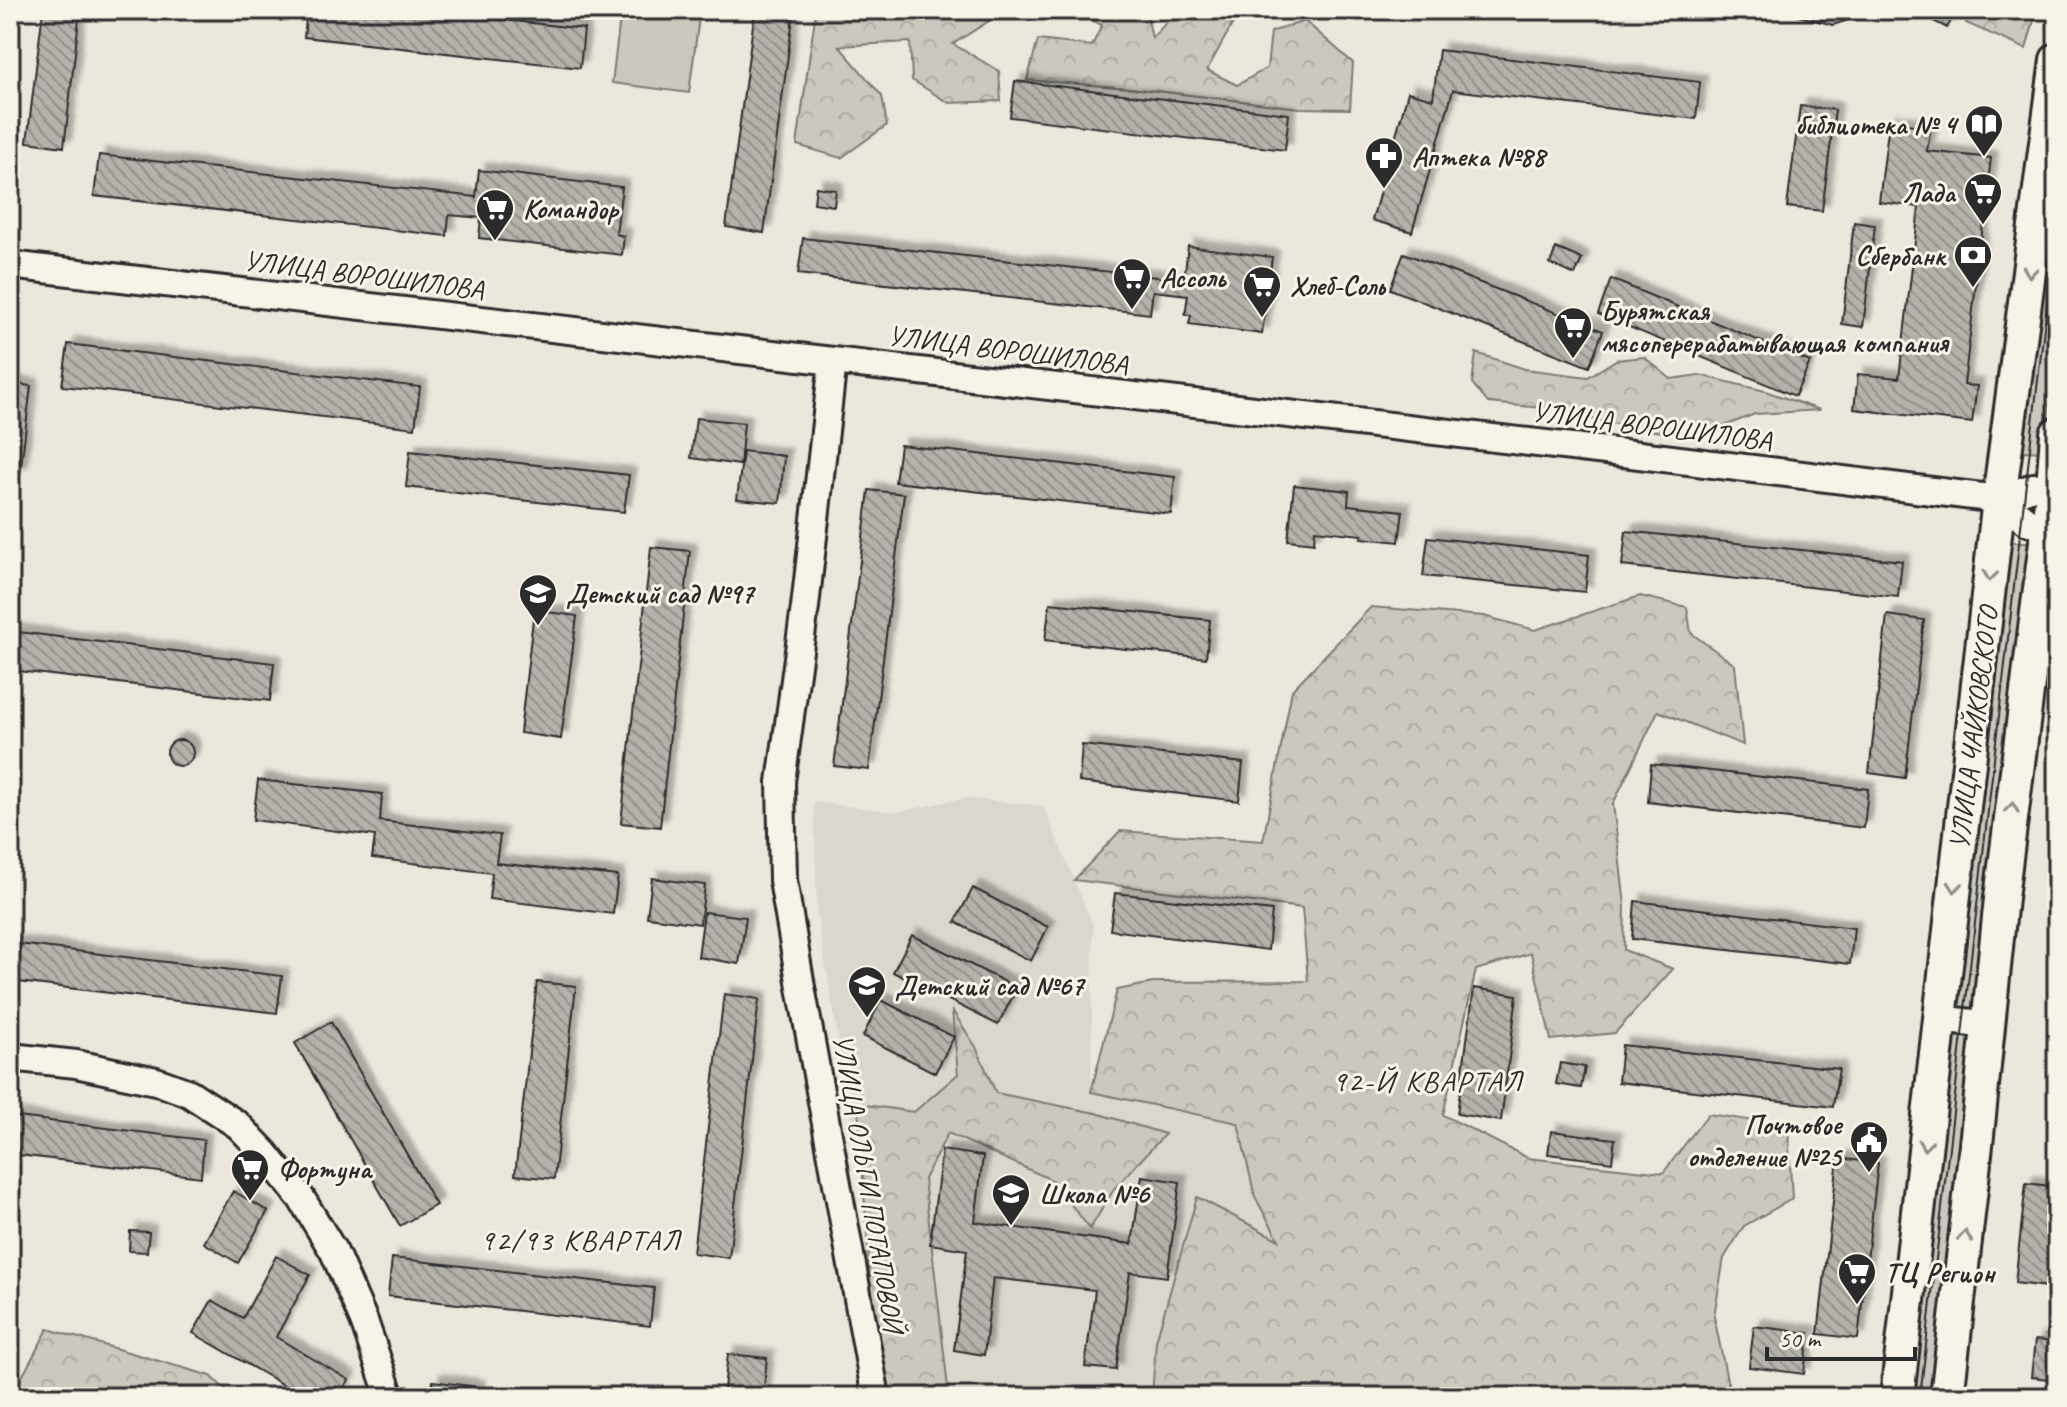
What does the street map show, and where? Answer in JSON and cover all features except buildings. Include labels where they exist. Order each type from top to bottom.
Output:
[{"type":"main road","name":"УЛИЦА ЧАЙКОВСКОГО","points":[[1897,1397],[1999,499],[2057,60]]},
{"type":"main road","name":"УЛИЦА ЧАЙКОВСКОГО","points":[[1947,1397],[2001,898],[2052,527],[2057,434]]},
{"type":"street","name":"УЛИЦА ВОРОШИЛОВА","points":[[10,265],[1999,499],[2033,487],[2055,486]]},
{"type":"street","name":"УЛИЦА ОЛЬГИ ПОТАПОВОЙ","points":[[833,361],[781,782],[783,880],[876,1397]]},
{"type":"street","name":"УЛИЦА ВОРОШИЛОВА","points":[[1999,499],[2028,522],[2052,527]]},
{"type":"street","points":[[1940,1019],[1988,1025]]},
{"type":"street","points":[[10,1057],[76,1064],[156,1081],[189,1093],[238,1125],[301,1198],[334,1252],[364,1321],[390,1397]]},
{"type":"shaded area","points":[[965,798],[1043,806],[1093,925],[1091,1092],[1258,1106],[1250,1175],[1289,1184],[1256,1397],[900,1395],[817,916],[814,802],[898,812]]},
{"type":"green space","points":[[621,10],[700,10],[689,93],[612,83]]},
{"type":"green space","points":[[816,10],[992,10],[995,17],[953,44],[999,71],[1001,101],[949,103],[912,80],[910,42],[839,46],[882,96],[887,125],[841,158],[797,145]]},
{"type":"green space","points":[[1070,10],[1146,10],[1152,38],[1178,10],[1207,10],[1237,16],[1207,70],[1237,85],[1267,68],[1271,32],[1305,21],[1353,63],[1350,109],[1300,108],[1130,88],[1027,80],[1038,40],[1092,46],[1102,25]]},
{"type":"green space","points":[[1971,10],[2037,10],[2026,49],[1966,23]]},
{"type":"green space","points":[[2057,164],[2057,342],[2044,452],[2023,451]]},
{"type":"green space","points":[[1476,353],[1525,369],[1588,377],[1616,360],[1644,357],[1671,379],[1699,375],[1765,391],[1820,410],[1755,414],[1699,436],[1646,430],[1591,419],[1565,410],[1488,403],[1472,383]]},
{"type":"green space","points":[[2011,542],[2030,542],[1934,1395],[1913,1391]]},
{"type":"green space","points":[[1640,596],[1687,607],[1691,633],[1735,665],[1743,745],[1658,711],[1613,804],[1625,905],[1624,950],[1673,969],[1615,1033],[1551,1040],[1531,953],[1476,970],[1443,1115],[1528,1158],[1663,1173],[1708,1114],[1788,1126],[1792,1199],[1744,1226],[1724,1258],[1714,1316],[1727,1380],[1735,1397],[1152,1397],[1156,1341],[1197,1197],[1279,1240],[1255,1197],[1238,1123],[1091,1092],[1117,990],[1158,982],[1308,981],[1302,908],[1074,880],[1120,831],[1263,841],[1292,690],[1371,607],[1484,616],[1535,630]]},
{"type":"green space","points":[[952,1010],[976,1047],[996,1093],[1096,1113],[1165,1134],[1114,1189],[1090,1229],[1052,1180],[948,1133],[924,1179],[949,1397],[878,1397],[858,1104],[914,1112],[958,1074]]},
{"type":"green space","points":[[48,1329],[211,1376],[233,1397],[11,1397]]},
{"type":"tram line","points":[[1920,1397],[2057,216]]},
{"type":"place","name":"библиотека № 4","points":[[1984,158]]},
{"type":"place","name":"Аптека №88","points":[[1384,190]]},
{"type":"place","name":"Лада","points":[[1983,226]]},
{"type":"place","name":"Командор","points":[[495,242]]},
{"type":"place","name":"Сбербанк","points":[[1973,289]]},
{"type":"place","name":"Ассоль","points":[[1132,311]]},
{"type":"place","name":"Хлеб-Соль","points":[[1262,319]]},
{"type":"place","name":"Бурятская мясоперерабатывающая компания","points":[[1573,360]]},
{"type":"place","name":"Детский сад №97","points":[[538,627]]},
{"type":"place","name":"Детский сад №67","points":[[867,1019]]},
{"type":"place","name":"Почтовое отделение №25","points":[[1869,1174]]},
{"type":"place","name":"Фортуна","points":[[250,1202]]},
{"type":"place","name":"Школа №6","points":[[1011,1227]]},
{"type":"place","name":"ТЦ Регион","points":[[1857,1306]]},
{"type":"district","name":"92-Й КВАРТАЛ","points":[[1428,1081]]},
{"type":"district","name":"92/93 КВАРТАЛ","points":[[581,1240]]}]
